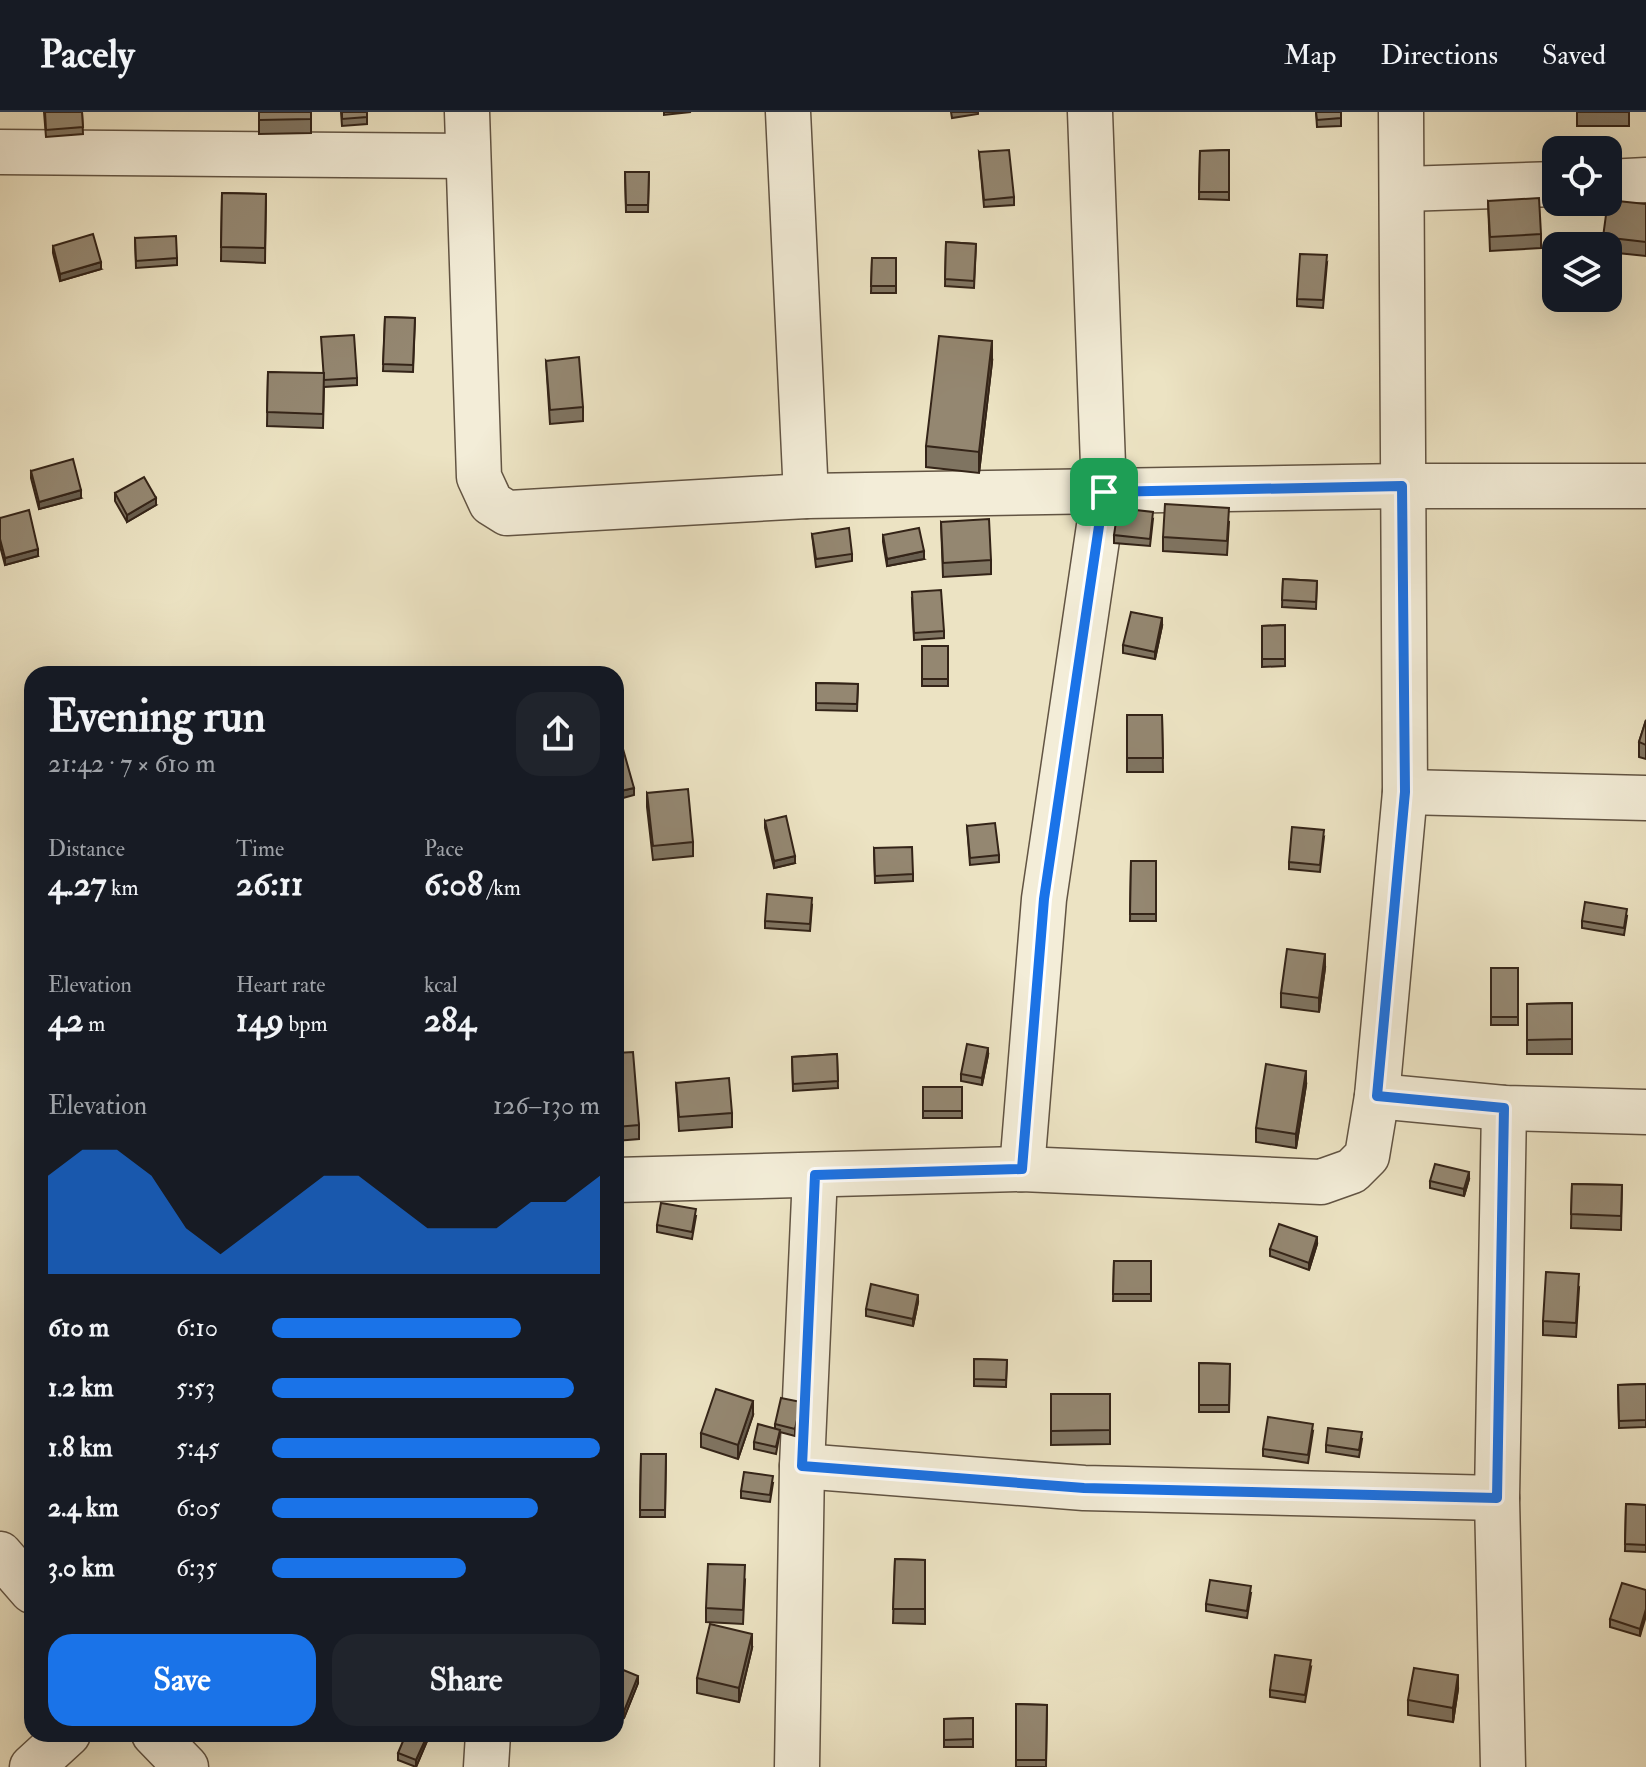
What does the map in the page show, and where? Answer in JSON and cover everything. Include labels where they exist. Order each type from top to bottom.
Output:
[{"type":"street","points":[[467,112],[479,477],[491,503],[507,513],[806,496],[1402,486],[1646,486]]},
{"type":"street","points":[[788,112],[806,496]]},
{"type":"street","points":[[1022,1169],[1044,899],[1104,492],[1090,112]]},
{"type":"street","points":[[624,1180],[1022,1169],[1321,1182],[1352,1171],[1367,1156],[1377,1096],[1405,792],[1402,486],[1404,189],[1401,112]]},
{"type":"street","points":[[0,152],[467,156]]},
{"type":"street","points":[[1622,181],[1646,180]]},
{"type":"street","points":[[1404,189],[1542,184]]},
{"type":"street","points":[[1405,792],[1646,798]]},
{"type":"street","points":[[1377,1096],[1504,1108],[1646,1112]]},
{"type":"street","points":[[1503,1767],[1497,1498],[1504,1108]]},
{"type":"street","points":[[797,1767],[802,1466],[815,1175]]},
{"type":"street","points":[[802,1466],[1084,1488],[1497,1498]]},
{"type":"street","points":[[0,1554],[24,1582]]},
{"type":"street","points":[[32,1767],[59,1742]]},
{"type":"street","points":[[162,1742],[186,1767]]},
{"type":"street","points":[[486,1767],[488,1742]]},
{"type":"building","points":[[45,112],[82,112],[83,127],[46,130]]},
{"type":"building","points":[[259,112],[311,112],[311,119],[259,120]]},
{"type":"building","points":[[342,112],[367,112],[367,117],[342,119]]},
{"type":"building","points":[[1316,112],[1341,112],[1341,118],[1317,120]]},
{"type":"building","points":[[1009,150],[1014,197],[984,200],[979,152]]},
{"type":"building","points":[[1229,150],[1229,192],[1199,192],[1200,151]]},
{"type":"building","points":[[625,172],[649,172],[648,205],[626,205]]},
{"type":"building","points":[[222,193],[266,194],[265,248],[221,247]]},
{"type":"building","points":[[1539,198],[1541,234],[1490,237],[1488,201]]},
{"type":"building","points":[[1622,201],[1646,204],[1646,242],[1622,239],[1622,232],[1604,232],[1606,216],[1622,216]]},
{"type":"building","points":[[93,234],[101,262],[60,274],[53,246]]},
{"type":"building","points":[[176,236],[177,258],[136,261],[135,238]]},
{"type":"building","points":[[946,242],[976,244],[974,281],[945,279]]},
{"type":"building","points":[[1300,254],[1327,255],[1323,300],[1297,299]]},
{"type":"building","points":[[872,258],[896,258],[896,286],[871,286]]},
{"type":"building","points":[[385,317],[415,318],[413,365],[383,364]]},
{"type":"building","points":[[354,335],[357,378],[324,380],[321,337]]},
{"type":"building","points":[[939,336],[992,341],[979,452],[926,446]]},
{"type":"building","points":[[579,357],[583,407],[550,410],[546,361]]},
{"type":"building","points":[[268,372],[324,373],[323,414],[267,412]]},
{"type":"building","points":[[73,459],[81,490],[39,502],[31,471]]},
{"type":"building","points":[[144,477],[156,498],[127,515],[115,493]]},
{"type":"building","points":[[1165,504],[1229,508],[1227,541],[1163,537]]},
{"type":"building","points":[[1118,508],[1153,512],[1150,539],[1114,535]]},
{"type":"building","points":[[29,510],[38,549],[5,558],[0,539],[0,518]]},
{"type":"building","points":[[989,519],[991,560],[943,563],[941,522]]},
{"type":"building","points":[[849,528],[852,554],[816,559],[812,534]]},
{"type":"building","points":[[919,528],[924,551],[887,559],[883,535]]},
{"type":"building","points":[[1283,579],[1317,581],[1316,602],[1282,600]]},
{"type":"building","points":[[941,590],[944,631],[914,633],[912,592]]},
{"type":"building","points":[[1131,612],[1162,618],[1155,652],[1123,645]]},
{"type":"building","points":[[1285,625],[1285,659],[1262,659],[1262,626]]},
{"type":"building","points":[[922,646],[948,646],[948,679],[922,679]]},
{"type":"building","points":[[816,683],[858,684],[857,704],[816,703]]},
{"type":"building","points":[[1127,715],[1162,715],[1163,758],[1127,758]]},
{"type":"building","points":[[1646,720],[1646,745],[1639,742]]},
{"type":"building","points":[[624,753],[634,788],[624,790]]},
{"type":"building","points":[[688,789],[693,842],[653,846],[647,793]]},
{"type":"building","points":[[786,816],[795,856],[774,861],[765,821]]},
{"type":"building","points":[[995,823],[999,855],[970,858],[967,826]]},
{"type":"building","points":[[1292,827],[1324,830],[1320,865],[1289,862]]},
{"type":"building","points":[[912,847],[913,874],[875,876],[874,848]]},
{"type":"building","points":[[1131,861],[1156,861],[1156,914],[1130,914]]},
{"type":"building","points":[[767,894],[812,898],[810,924],[765,921]]},
{"type":"building","points":[[1585,902],[1627,909],[1624,928],[1582,921]]},
{"type":"building","points":[[1287,949],[1325,954],[1319,998],[1281,993]]},
{"type":"building","points":[[1491,968],[1518,968],[1518,1017],[1491,1017]]},
{"type":"building","points":[[1572,1003],[1572,1039],[1527,1040],[1527,1004]]},
{"type":"building","points":[[967,1044],[988,1048],[982,1078],[961,1074]]},
{"type":"building","points":[[633,1052],[639,1125],[624,1126],[624,1053]]},
{"type":"building","points":[[837,1054],[838,1081],[793,1084],[792,1057]]},
{"type":"building","points":[[1266,1064],[1306,1071],[1296,1134],[1256,1128]]},
{"type":"building","points":[[729,1078],[732,1113],[679,1117],[676,1083]]},
{"type":"building","points":[[923,1087],[962,1087],[962,1111],[923,1111]]},
{"type":"building","points":[[1435,1164],[1469,1172],[1464,1189],[1430,1181]]},
{"type":"building","points":[[1572,1184],[1622,1185],[1621,1216],[1571,1214]]},
{"type":"building","points":[[661,1203],[696,1209],[692,1232],[657,1225]]},
{"type":"building","points":[[1279,1224],[1317,1237],[1309,1263],[1270,1249]]},
{"type":"building","points":[[1114,1261],[1151,1261],[1151,1294],[1113,1294]]},
{"type":"building","points":[[1546,1272],[1579,1274],[1576,1323],[1543,1321]]},
{"type":"building","points":[[871,1284],[918,1295],[913,1319],[866,1309]]},
{"type":"building","points":[[974,1359],[1007,1360],[1006,1380],[974,1379]]},
{"type":"building","points":[[1199,1363],[1230,1364],[1229,1405],[1199,1405]]},
{"type":"building","points":[[1646,1384],[1646,1420],[1619,1421],[1618,1385]]},
{"type":"building","points":[[716,1389],[753,1401],[738,1445],[701,1433]]},
{"type":"building","points":[[1051,1394],[1110,1394],[1110,1430],[1051,1431]]},
{"type":"building","points":[[781,1398],[801,1402],[795,1429],[775,1424]]},
{"type":"building","points":[[1268,1417],[1313,1424],[1308,1455],[1263,1449]]},
{"type":"building","points":[[758,1424],[780,1430],[776,1447],[754,1442]]},
{"type":"building","points":[[1328,1428],[1362,1432],[1359,1450],[1326,1445]]},
{"type":"building","points":[[641,1454],[666,1454],[665,1510],[640,1510]]},
{"type":"building","points":[[744,1472],[773,1476],[770,1495],[741,1491]]},
{"type":"building","points":[[1626,1504],[1646,1505],[1646,1545],[1625,1544]]},
{"type":"building","points":[[895,1559],[925,1560],[925,1609],[893,1609]]},
{"type":"building","points":[[708,1564],[745,1565],[743,1610],[706,1608]]},
{"type":"building","points":[[1210,1580],[1251,1586],[1247,1611],[1206,1604]]},
{"type":"building","points":[[1622,1583],[1646,1590],[1646,1609],[1640,1629],[1610,1619]]},
{"type":"building","points":[[710,1624],[752,1634],[739,1688],[697,1678]]},
{"type":"building","points":[[1275,1655],[1311,1660],[1305,1695],[1270,1690]]},
{"type":"building","points":[[1414,1668],[1458,1675],[1453,1708],[1408,1700]]},
{"type":"building","points":[[624,1670],[638,1676],[624,1711]]},
{"type":"building","points":[[1016,1704],[1047,1705],[1046,1760],[1016,1760]]},
{"type":"building","points":[[973,1718],[973,1739],[944,1740],[944,1719]]},
{"type":"building","points":[[403,1742],[424,1742],[416,1760],[398,1753]]},
{"type":"route","points":[[1402,486],[1405,792],[1377,1096],[1504,1108],[1497,1498],[1084,1488],[802,1466],[815,1175],[1022,1169],[1044,899],[1104,492],[1402,486]]}]
